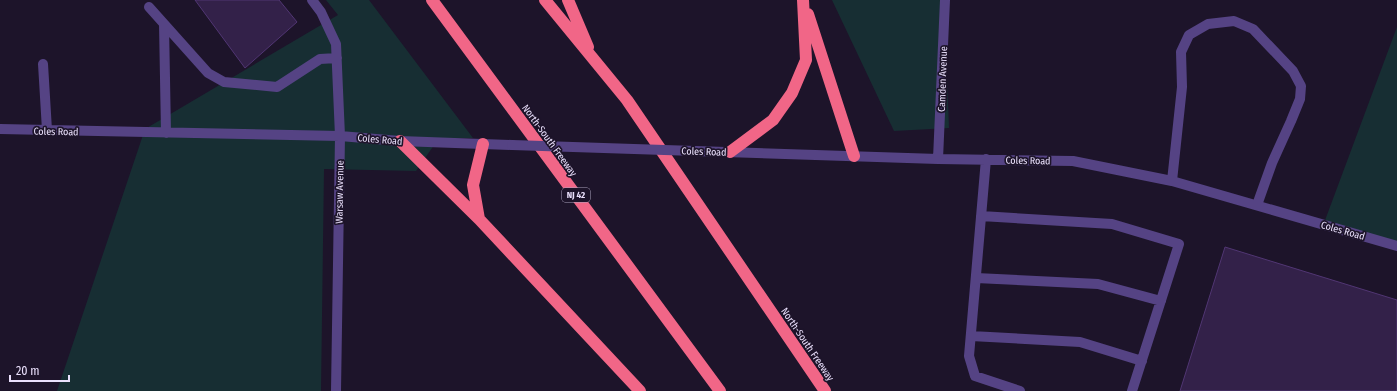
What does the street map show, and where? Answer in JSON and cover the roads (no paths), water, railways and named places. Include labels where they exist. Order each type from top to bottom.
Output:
[{"type":"highway","name":"North-South Freeway","points":[[432,0],[720,391]]},
{"type":"highway","name":"North-South Freeway","points":[[545,0],[627,100],[825,391]]},
{"type":"highway","points":[[568,0],[594,61]]},
{"type":"highway","points":[[730,152],[773,120],[792,93],[806,60],[803,0]]},
{"type":"highway","points":[[803,0],[854,156]]},
{"type":"highway","points":[[400,141],[479,219],[640,391]]},
{"type":"highway","points":[[479,219],[473,186],[484,144]]},
{"type":"street","name":"Warsaw Avenue","points":[[312,0],[321,12],[336,44],[337,58],[340,136],[336,391]]},
{"type":"street","name":"Camden Avenue","points":[[938,158],[945,0]]},
{"type":"street","points":[[149,7],[208,73],[224,82],[277,87],[320,59],[337,58]]},
{"type":"street","points":[[1172,180],[1182,87],[1181,52],[1189,35],[1208,24],[1234,21],[1253,29],[1293,71],[1301,86],[1300,99],[1272,163],[1257,205]]},
{"type":"street","points":[[164,24],[166,133]]},
{"type":"street","points":[[43,64],[47,130]]},
{"type":"street","name":"Coles Road","points":[[0,129],[340,136],[400,141],[512,145],[854,156],[1073,161],[1172,180],[1397,246]]},
{"type":"street","points":[[986,159],[969,356],[975,376],[1020,391]]},
{"type":"street","points":[[981,216],[1112,224],[1179,244],[1132,391]]},
{"type":"street","points":[[976,278],[1098,284],[1161,301]]},
{"type":"street","points":[[971,336],[1080,342],[1142,361]]}]
